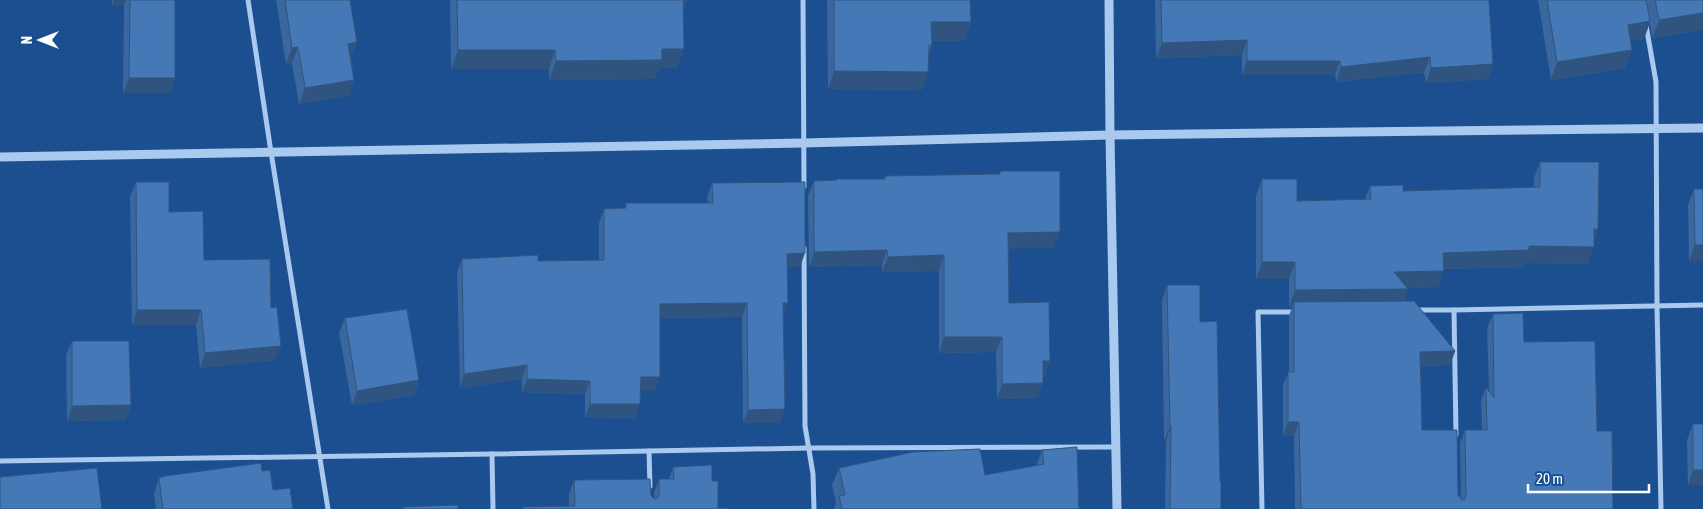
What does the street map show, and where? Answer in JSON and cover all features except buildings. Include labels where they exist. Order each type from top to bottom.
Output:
[{"type":"street","points":[[248,0],[328,509]]},
{"type":"street","points":[[804,0],[804,192]]},
{"type":"street","points":[[1109,0],[1118,509]]},
{"type":"street","points":[[1644,18],[1656,82],[1657,306],[1661,509]]},
{"type":"street","points":[[0,157],[804,143],[1110,135],[1703,128]]},
{"type":"street","points":[[804,240],[806,426],[813,474],[814,509]]},
{"type":"street","points":[[1415,310],[1703,305]]},
{"type":"street","points":[[1454,310],[1456,439]]},
{"type":"street","points":[[1262,509],[1258,312],[1307,312]]},
{"type":"street","points":[[0,462],[810,448],[1117,447]]},
{"type":"street","points":[[649,451],[650,490]]},
{"type":"street","points":[[492,454],[493,509]]}]
